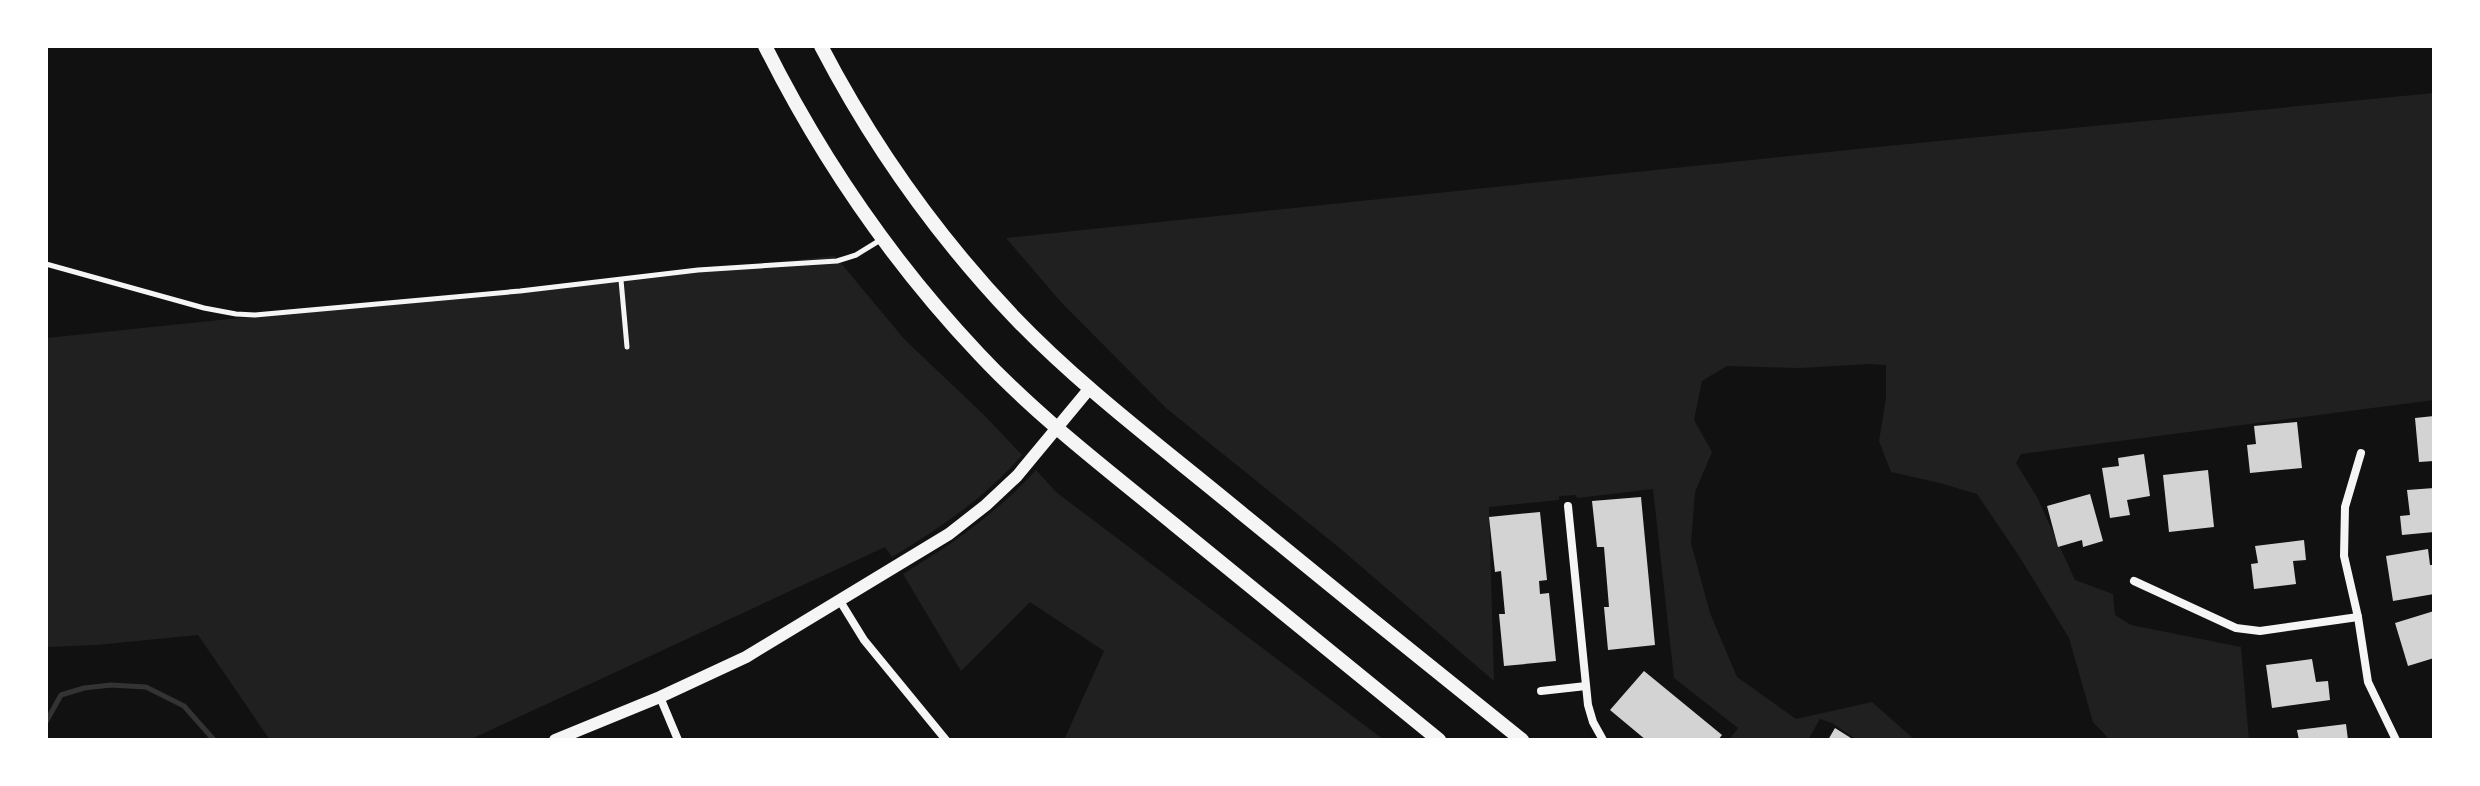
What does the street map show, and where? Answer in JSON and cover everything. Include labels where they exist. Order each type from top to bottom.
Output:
[{"type":"main road","points":[[765,46],[789,95],[826,156],[910,275],[979,355],[1057,429],[1439,740]]},
{"type":"main road","points":[[821,46],[842,85],[910,191],[1014,317],[1090,388],[1522,740]]},
{"type":"street","points":[[555,740],[660,697],[746,657],[949,534],[1017,476],[1090,388]]},
{"type":"street","points":[[2361,453],[2345,507],[2344,556],[2368,682],[2396,740]]},
{"type":"street","points":[[1568,506],[1586,686],[1593,722],[1603,740]]},
{"type":"street","points":[[2134,581],[2236,628],[2260,631],[2358,617]]},
{"type":"street","points":[[840,601],[864,640],[946,740]]},
{"type":"street","points":[[1541,691],[1586,686]]},
{"type":"street","points":[[660,697],[678,740]]},
{"type":"lane","points":[[46,264],[204,308],[255,315],[698,270],[837,261],[856,255],[883,238]]},
{"type":"lane","points":[[621,280],[627,347]]},
{"type":"shaded area","points":[[2434,93],[2434,400],[2021,454],[2016,463],[2037,497],[2075,580],[2113,594],[2115,615],[2131,625],[2241,647],[2249,740],[2110,740],[2093,722],[2069,638],[1977,494],[1891,472],[1879,441],[1886,398],[1886,365],[1800,368],[1727,366],[1702,381],[1694,420],[1712,452],[1695,492],[1691,543],[1710,613],[1737,677],[1796,719],[1872,702],[1915,740],[1857,740],[1832,723],[1820,719],[1808,740],[1729,740],[1738,728],[1674,678],[1653,489],[1577,498],[1576,495],[1559,496],[1559,500],[1489,507],[1494,681],[1342,550],[1166,408],[1061,302],[1006,238],[1867,148]]},
{"type":"shaded area","points":[[835,256],[905,340],[1022,455],[993,485],[961,511],[892,557],[885,547],[469,740],[270,740],[198,635],[46,647],[46,338]]},
{"type":"shaded area","points":[[1036,470],[1056,492],[1384,740],[1064,740],[1104,651],[1030,602],[961,671],[903,574],[973,527]]},
{"type":"building","points":[[2434,416],[2434,461],[2419,462],[2415,418]]},
{"type":"building","points":[[2297,422],[2302,468],[2250,473],[2247,445],[2256,444],[2254,426]]},
{"type":"building","points":[[2144,454],[2150,496],[2127,500],[2130,515],[2110,518],[2102,468],[2119,466],[2118,458]]},
{"type":"building","points":[[2208,470],[2214,527],[2169,532],[2163,475]]},
{"type":"building","points":[[2434,488],[2434,532],[2402,535],[2400,516],[2410,515],[2407,490]]},
{"type":"building","points":[[2090,494],[2103,541],[2083,547],[2082,540],[2058,547],[2047,506]]},
{"type":"building","points":[[1641,497],[1655,645],[1608,650],[1604,607],[1609,607],[1604,547],[1597,547],[1592,501]]},
{"type":"building","points":[[1540,512],[1547,580],[1539,581],[1540,594],[1549,593],[1556,661],[1504,666],[1499,614],[1505,614],[1501,571],[1495,572],[1489,517]]},
{"type":"building","points":[[2304,540],[2306,560],[2293,561],[2296,584],[2254,589],[2251,564],[2258,563],[2255,546]]},
{"type":"building","points":[[2428,549],[2430,565],[2434,565],[2434,594],[2393,601],[2386,556]]},
{"type":"building","points":[[2434,611],[2434,658],[2408,666],[2395,623]]},
{"type":"building","points":[[2312,659],[2316,682],[2328,681],[2330,700],[2272,708],[2266,665]]},
{"type":"building","points":[[1644,671],[1722,735],[1718,740],[1646,740],[1610,710]]},
{"type":"building","points":[[2346,724],[2348,740],[2299,740],[2297,730]]},
{"type":"building","points":[[1835,728],[1854,740],[1828,740]]},
{"type":"waterway","points":[[46,722],[61,695],[111,685],[146,687],[184,706],[214,740]]}]
